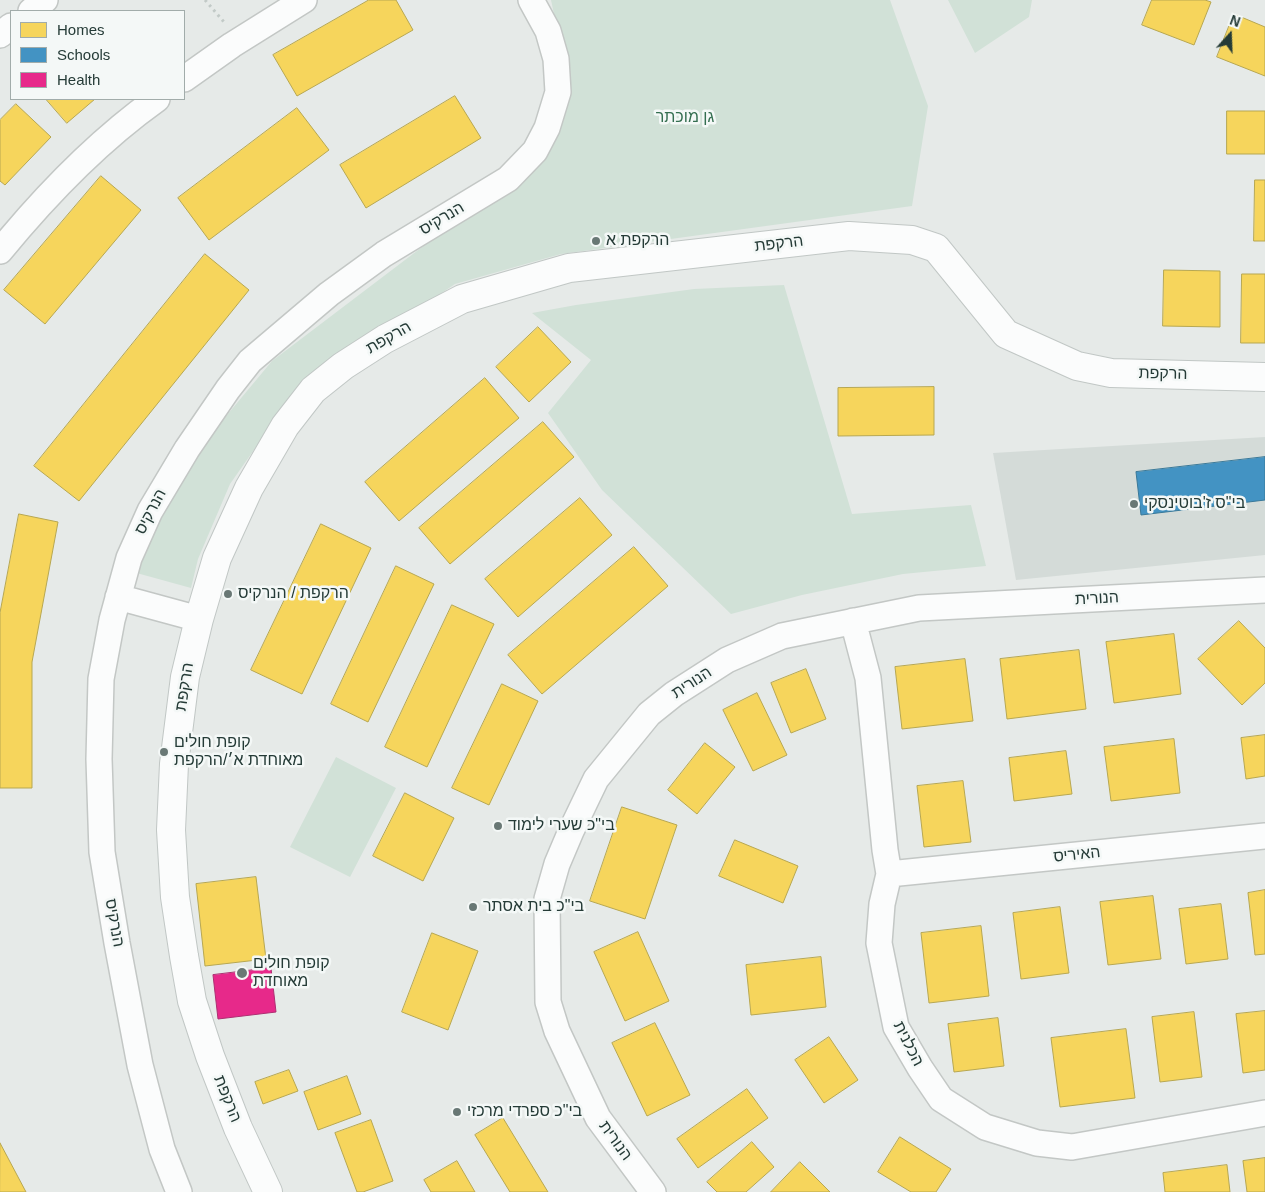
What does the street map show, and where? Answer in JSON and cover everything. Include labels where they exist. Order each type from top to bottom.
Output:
[{"type":"street","points":[[32,10],[45,0]]},
{"type":"street","points":[[185,78],[232,44],[304,0]]},
{"type":"street","name":"הנרקיס","points":[[179,1192],[162,1148],[140,1065],[102,852],[98,759],[101,679],[112,620],[129,558],[150,511],[187,449],[228,389],[250,361],[329,294],[384,254],[508,179],[535,151],[547,128],[558,92],[556,59],[548,31],[531,0]]},
{"type":"street","points":[[0,36],[10,27]]},
{"type":"street","points":[[0,251],[28,217],[84,159],[156,100]]},
{"type":"street","name":"הרקפת","points":[[268,1192],[238,1128],[210,1056],[192,1001],[175,897],[171,830],[174,764],[184,677],[217,558],[249,488],[285,426],[313,390],[343,366],[385,338],[462,299],[569,268],[850,236],[912,240],[936,248],[1006,334],[1077,366],[1110,373],[1265,376]]},
{"type":"street","name":"הנורית","points":[[653,1192],[598,1118],[557,1031],[548,1002],[547,899],[557,864],[596,779],[649,714],[674,694],[727,660],[782,636],[853,621],[919,608],[1265,590]]},
{"type":"street","points":[[118,597],[199,619]]},
{"type":"street","name":"הכלנית","points":[[853,621],[868,678],[889,874],[882,904],[879,944],[896,1027],[920,1068],[942,1099],[985,1127],[1037,1143],[1072,1147],[1265,1113]]},
{"type":"street","name":"האיריס","points":[[889,874],[1265,836]]},
{"type":"shaded area","name":"בי\"ס ז'בוטינסקי","points":[[1265,437],[1265,555],[1016,580],[993,453]]},
{"type":"green space","name":"גן מוכתר","points":[[551,0],[890,0],[928,106],[912,206],[561,254],[455,284],[307,384],[277,417],[230,484],[198,559],[191,588],[133,572],[177,475],[272,361],[538,159],[560,127],[570,89]]},
{"type":"green space","points":[[948,0],[1032,0],[1029,17],[975,53]]},
{"type":"green space","points":[[784,285],[852,514],[971,505],[986,566],[903,574],[802,595],[731,614],[602,490],[548,413],[591,360],[532,313],[694,289]]},
{"type":"green space","points":[[336,757],[396,788],[350,877],[290,847]]},
{"type":"building: Homes","points":[[369,0],[396,0],[413,30],[297,96],[273,55]]},
{"type":"building: Homes","points":[[1152,0],[1205,0],[1211,2],[1194,45],[1142,25]]},
{"type":"building: Homes","points":[[1234,14],[1265,27],[1265,76],[1217,57]]},
{"type":"building: Homes","points":[[455,96],[481,138],[366,208],[340,165]]},
{"type":"building: Homes","points":[[47,100],[94,100],[67,123]]},
{"type":"building: Homes","points":[[16,104],[51,137],[5,185],[0,181],[0,120]]},
{"type":"building: Homes","points":[[297,108],[329,150],[209,240],[178,198]]},
{"type":"building: Homes","points":[[1227,111],[1265,111],[1265,154],[1227,154]]},
{"type":"building: Homes","points":[[101,176],[141,210],[45,324],[4,290]]},
{"type":"building: Homes","points":[[1255,180],[1265,180],[1265,241],[1254,241]]},
{"type":"building: Homes","points":[[205,254],[249,290],[79,501],[34,466]]},
{"type":"building: Homes","points":[[1164,270],[1220,271],[1220,327],[1163,326]]},
{"type":"building: Homes","points":[[1242,274],[1265,274],[1265,343],[1241,343]]},
{"type":"building: Homes","points":[[538,327],[571,362],[529,402],[496,367]]},
{"type":"building: Homes","points":[[485,378],[519,418],[399,521],[365,482]]},
{"type":"building: Homes","points":[[934,387],[934,435],[838,436],[838,388]]},
{"type":"building: Homes","points":[[543,422],[574,457],[450,564],[419,528]]},
{"type":"building: Homes","points":[[580,498],[612,535],[518,617],[485,579]]},
{"type":"building: Homes","points":[[19,514],[58,522],[32,662],[32,788],[0,788],[0,613]]},
{"type":"building: Homes","points":[[321,524],[371,548],[302,694],[251,670]]},
{"type":"building: Homes","points":[[634,547],[668,586],[542,694],[508,655]]},
{"type":"building: Homes","points":[[396,566],[434,584],[368,722],[331,704]]},
{"type":"building: Homes","points":[[452,605],[494,624],[427,767],[385,747]]},
{"type":"building: Homes","points":[[1239,621],[1265,648],[1265,683],[1242,705],[1198,659]]},
{"type":"building: Homes","points":[[1174,634],[1181,694],[1114,703],[1106,642]]},
{"type":"building: Homes","points":[[1079,650],[1086,709],[1007,719],[1000,659]]},
{"type":"building: Homes","points":[[965,659],[973,721],[902,729],[895,667]]},
{"type":"building: Homes","points":[[806,669],[826,719],[791,733],[771,683]]},
{"type":"building: Homes","points":[[502,684],[538,701],[489,805],[452,788]]},
{"type":"building: Homes","points":[[757,693],[787,755],[753,771],[723,710]]},
{"type":"building: Homes","points":[[1265,735],[1265,776],[1246,779],[1241,738]]},
{"type":"building: Homes","points":[[1174,739],[1180,793],[1111,801],[1104,747]]},
{"type":"building: Homes","points":[[705,743],[735,767],[697,814],[668,790]]},
{"type":"building: Homes","points":[[1066,751],[1072,794],[1014,801],[1009,758]]},
{"type":"building: Homes","points":[[963,781],[971,842],[924,847],[917,786]]},
{"type":"building: Homes","points":[[405,793],[454,818],[423,881],[373,856]]},
{"type":"building: Homes","points":[[622,807],[677,825],[645,919],[590,901]]},
{"type":"building: Homes","points":[[735,840],[798,866],[783,903],[719,876]]},
{"type":"building: Homes","points":[[256,877],[266,959],[205,966],[196,884]]},
{"type":"building: Homes","points":[[1265,890],[1265,954],[1255,955],[1248,893]]},
{"type":"building: Homes","points":[[1153,896],[1161,959],[1108,965],[1100,902]]},
{"type":"building: Homes","points":[[1221,904],[1228,959],[1186,964],[1179,909]]},
{"type":"building: Homes","points":[[1060,907],[1069,973],[1021,979],[1013,913]]},
{"type":"building: Homes","points":[[981,926],[989,996],[929,1003],[921,933]]},
{"type":"building: Homes","points":[[638,932],[669,1001],[625,1021],[594,952]]},
{"type":"building: Homes","points":[[432,933],[478,951],[448,1030],[402,1012]]},
{"type":"building: Homes","points":[[821,957],[826,1007],[751,1015],[746,965]]},
{"type":"building: Homes","points":[[1265,1011],[1265,1070],[1243,1073],[1236,1014]]},
{"type":"building: Homes","points":[[1194,1012],[1202,1077],[1160,1082],[1152,1017]]},
{"type":"building: Homes","points":[[998,1018],[1004,1066],[954,1072],[948,1024]]},
{"type":"building: Homes","points":[[655,1023],[690,1095],[647,1116],[612,1043]]},
{"type":"building: Homes","points":[[1126,1029],[1135,1098],[1060,1107],[1051,1038]]},
{"type":"building: Homes","points":[[829,1037],[858,1080],[824,1103],[795,1060]]},
{"type":"building: Homes","points":[[289,1070],[298,1091],[263,1104],[255,1082]]},
{"type":"building: Homes","points":[[347,1076],[361,1114],[318,1130],[304,1092]]},
{"type":"building: Homes","points":[[747,1089],[768,1118],[698,1168],[677,1139]]},
{"type":"building: Homes","points":[[503,1118],[548,1192],[510,1192],[475,1135]]},
{"type":"building: Homes","points":[[371,1120],[393,1181],[363,1192],[357,1192],[335,1133]]},
{"type":"building: Homes","points":[[900,1137],[951,1169],[936,1192],[911,1192],[878,1172]]},
{"type":"building: Homes","points":[[752,1142],[774,1167],[746,1192],[717,1192],[707,1182]]},
{"type":"building: Homes","points":[[0,1143],[26,1192],[0,1192]]},
{"type":"building: Homes","points":[[1265,1158],[1265,1192],[1247,1192],[1243,1161]]},
{"type":"building: Homes","points":[[457,1161],[475,1192],[431,1192],[424,1180]]},
{"type":"building: Homes","points":[[800,1162],[830,1192],[771,1192]]},
{"type":"building: Homes","points":[[1227,1165],[1230,1192],[1165,1192],[1163,1173]]},
{"type":"building: Schools","points":[[1265,457],[1265,500],[1141,515],[1136,472]]},
{"type":"building: Health","points":[[271,968],[276,1012],[218,1019],[213,975]]},
{"type":"place","name":"הרקפת א","points":[[596,241]]},
{"type":"place","name":"בי\"ס ז'בוטינסקי","points":[[1134,504]]},
{"type":"place","name":"הרקפת / הנרקיס","points":[[228,594]]},
{"type":"place","name":"קופת חולים מאוחדת א׳/הרקפת","points":[[164,752]]},
{"type":"place","name":"בי\"כ שערי לימוד","points":[[498,826]]},
{"type":"place","name":"בי\"כ בית אסתר","points":[[473,907]]},
{"type":"place","name":"קופת חולים מאוחדת","points":[[242,973]]},
{"type":"place","name":"בי\"כ ספרדי מרכזי","points":[[457,1112]]}]
